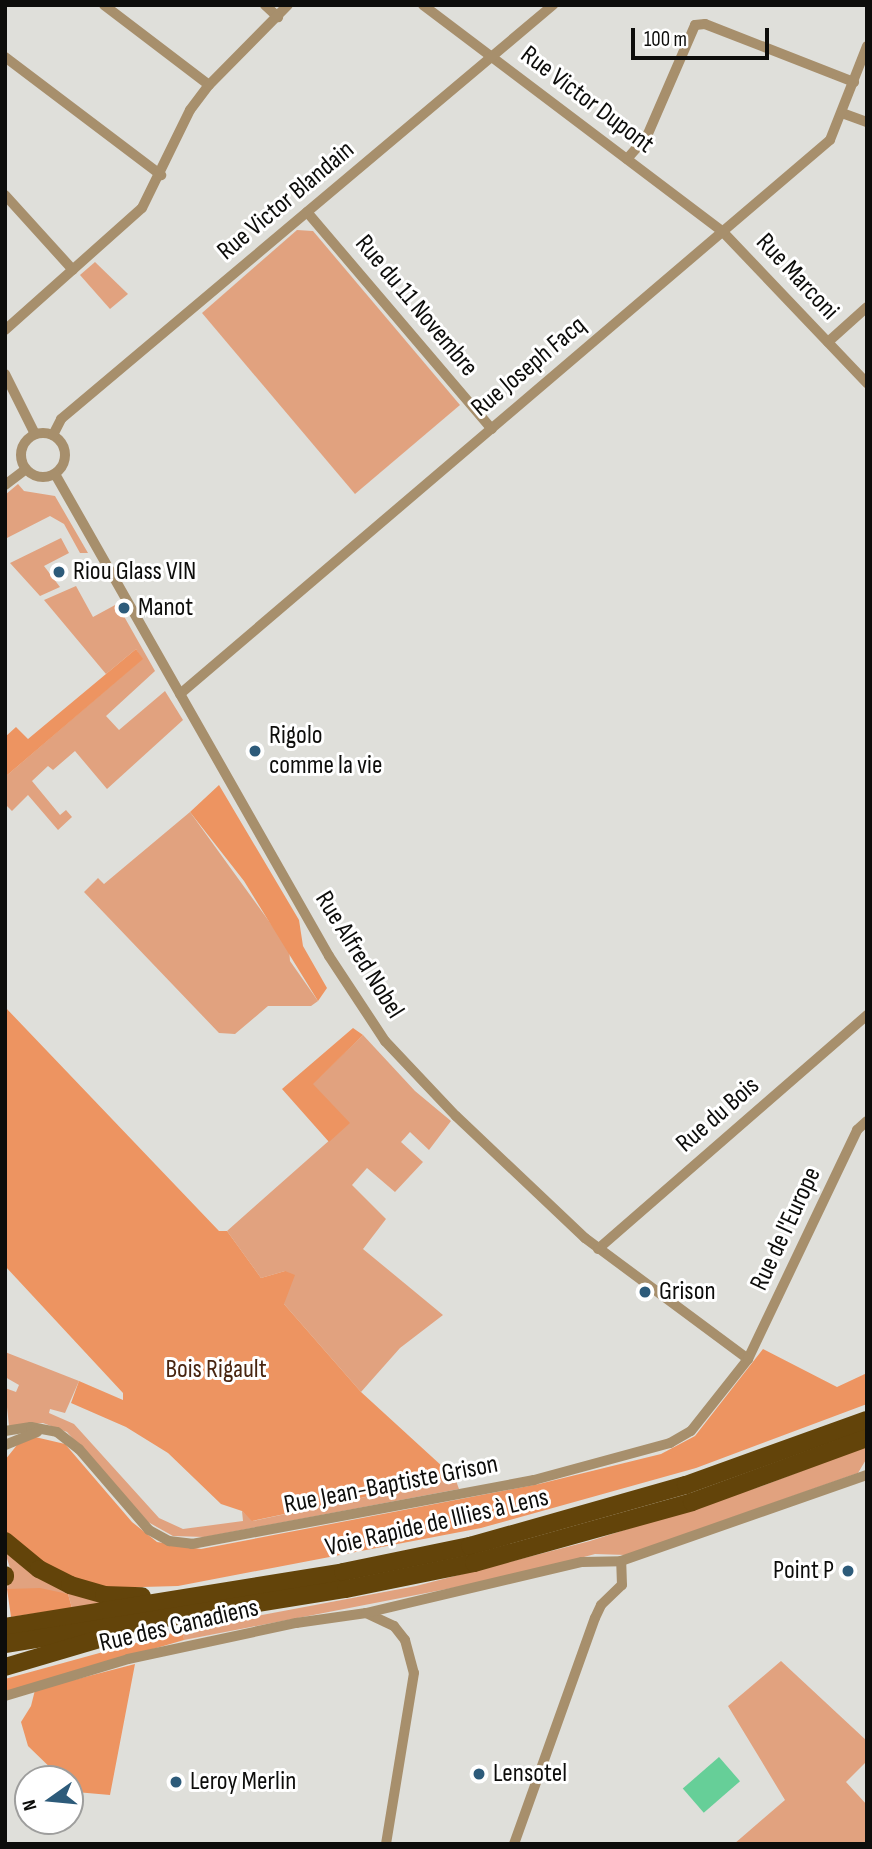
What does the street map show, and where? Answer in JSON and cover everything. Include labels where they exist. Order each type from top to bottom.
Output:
[{"type":"highway","name":"Voie Rapide de Illies à Lens","points":[[5,1627],[380,1565],[551,1525],[717,1475],[867,1420]]},
{"type":"highway","points":[[5,1644],[346,1590],[556,1542],[723,1492],[867,1438]]},
{"type":"highway","points":[[5,1541],[53,1578],[87,1591],[121,1597],[168,1594],[183,1599]]},
{"type":"highway","points":[[5,1667],[81,1644],[152,1629],[174,1616]]},
{"type":"street","points":[[104,5],[209,85]]},
{"type":"street","points":[[265,5],[278,17]]},
{"type":"street","points":[[5,330],[142,208],[161,175],[175,137],[209,85],[288,5]]},
{"type":"street","name":"Rue Victor Dupont","points":[[423,5],[723,232]]},
{"type":"street","name":"Rue Victor Blandain","points":[[53,435],[61,419],[553,5]]},
{"type":"street","points":[[627,159],[647,136],[695,24],[705,24],[853,82]]},
{"type":"street","name":"Rue Joseph Facq","points":[[180,694],[830,140],[867,46]]},
{"type":"street","points":[[5,57],[161,175]]},
{"type":"street","points":[[842,113],[867,122]]},
{"type":"street","points":[[5,195],[72,270]]},
{"type":"street","name":"Rue du 11 Novembre","points":[[307,212],[492,429]]},
{"type":"street","name":"Rue Marconi","points":[[723,232],[867,383]]},
{"type":"street","points":[[828,342],[867,307]]},
{"type":"street","points":[[5,374],[35,434]]},
{"type":"street","points":[[35,434],[53,435],[65,451],[63,464],[55,474],[43,477],[26,469],[21,453],[35,434]]},
{"type":"street","points":[[5,485],[26,469]]},
{"type":"street","name":"Rue Alfred Nobel","points":[[55,474],[330,956],[380,1034],[456,1116],[598,1249],[748,1359]]},
{"type":"street","name":"Rue du Bois","points":[[598,1249],[867,1015]]},
{"type":"street","name":"Rue de l'Europe","points":[[748,1359],[858,1130],[867,1121]]},
{"type":"street","name":"Rue Jean-Baptiste Grison","points":[[46,1430],[69,1439],[149,1530],[179,1543],[208,1542],[534,1480],[663,1446],[691,1431],[748,1359]]},
{"type":"street","points":[[5,1431],[46,1430]]},
{"type":"street","points":[[5,1445],[46,1430]]},
{"type":"street","name":"Rue des Canadiens","points":[[5,1696],[128,1659],[296,1623],[366,1613],[582,1562],[621,1561],[867,1475]]},
{"type":"street","points":[[514,1844],[594,1618],[622,1585],[621,1561]]},
{"type":"street","points":[[394,1626],[406,1604]]},
{"type":"street","points":[[366,1613],[394,1626],[412,1654],[414,1673],[386,1844]]},
{"type":"shaded area","points":[[297,230],[313,231],[460,405],[355,494],[202,313]]},
{"type":"shaded area","points":[[95,262],[128,294],[110,309],[80,275]]},
{"type":"shaded area","points":[[18,484],[24,491],[55,496],[88,553],[80,553],[64,524],[50,516],[5,539],[5,495]]},
{"type":"shaded area","points":[[61,538],[69,553],[44,566],[60,587],[40,596],[10,563]]},
{"type":"shaded area","points":[[76,586],[93,617],[117,604],[155,671],[106,716],[119,730],[165,691],[183,720],[107,789],[75,751],[53,770],[48,766],[32,781],[60,815],[66,810],[72,817],[58,830],[28,795],[12,811],[5,804],[5,777],[142,659],[136,649],[106,674],[44,600]]},
{"type":"shaded area","points":[[190,812],[289,949],[290,961],[318,1001],[311,1006],[268,1006],[235,1034],[219,1033],[84,892],[98,878],[104,884]]},
{"type":"shaded area","points":[[363,1035],[415,1091],[451,1121],[429,1150],[410,1132],[401,1142],[423,1162],[395,1192],[367,1168],[352,1185],[386,1219],[363,1249],[443,1315],[400,1348],[361,1392],[284,1304],[285,1271],[261,1278],[227,1231],[349,1123],[312,1084]]},
{"type":"shaded area","points":[[5,1352],[79,1381],[65,1413],[50,1409],[49,1413],[74,1424],[159,1518],[183,1529],[243,1521],[242,1511],[253,1521],[455,1478],[459,1489],[205,1537],[173,1536],[148,1522],[67,1432],[43,1423],[9,1426],[5,1388],[16,1392],[19,1385],[5,1377]]},
{"type":"shaded area","points":[[867,1446],[867,1458],[858,1473],[626,1555],[595,1554],[514,1576],[184,1640],[183,1630],[416,1586],[590,1541],[762,1486]]},
{"type":"shaded area","points":[[5,1552],[107,1602],[72,1608],[68,1594],[7,1589],[10,1568]]},
{"type":"shaded area","points":[[781,1661],[867,1741],[867,1761],[846,1782],[867,1805],[867,1844],[734,1844],[785,1800],[728,1706]]},
{"type":"shaded area","points":[[719,1757],[740,1781],[704,1813],[683,1788]]},
{"type":"green space","points":[[136,649],[143,659],[5,777],[5,737],[16,727],[28,739]]},
{"type":"green space","points":[[219,785],[299,920],[303,946],[327,988],[318,1001],[244,881],[190,812]]},
{"type":"green space","name":"Bois Rigault","points":[[5,1007],[219,1231],[227,1231],[261,1278],[285,1271],[295,1275],[284,1304],[361,1392],[455,1478],[252,1521],[242,1511],[221,1504],[168,1453],[126,1427],[71,1403],[79,1381],[123,1400],[123,1393],[5,1266]]},
{"type":"green space","points":[[353,1028],[363,1035],[313,1084],[350,1123],[329,1142],[282,1089]]},
{"type":"green space","points":[[763,1349],[837,1387],[867,1373],[867,1404],[696,1468],[481,1528],[178,1586],[106,1588],[71,1578],[43,1563],[5,1533],[5,1460],[17,1445],[35,1437],[65,1444],[132,1522],[157,1542],[201,1549],[539,1484],[661,1454],[695,1436]]},
{"type":"green space","points":[[40,1588],[68,1594],[72,1608],[11,1617],[7,1589]]},
{"type":"green space","points":[[183,1630],[184,1640],[5,1692],[5,1679]]},
{"type":"green space","points":[[135,1664],[110,1795],[84,1793],[84,1765],[48,1765],[28,1746],[21,1722],[31,1706],[35,1690]]},
{"type":"place","name":"Riou Glass VIN","points":[[59,572]]},
{"type":"place","name":"Manot","points":[[124,608]]},
{"type":"place","name":"Rigolo comme la vie","points":[[255,751]]},
{"type":"place","name":"Grison","points":[[645,1292]]},
{"type":"place","name":"Point P","points":[[848,1571]]},
{"type":"place","name":"Lensotel","points":[[479,1774]]},
{"type":"place","name":"Leroy Merlin","points":[[176,1782]]}]
